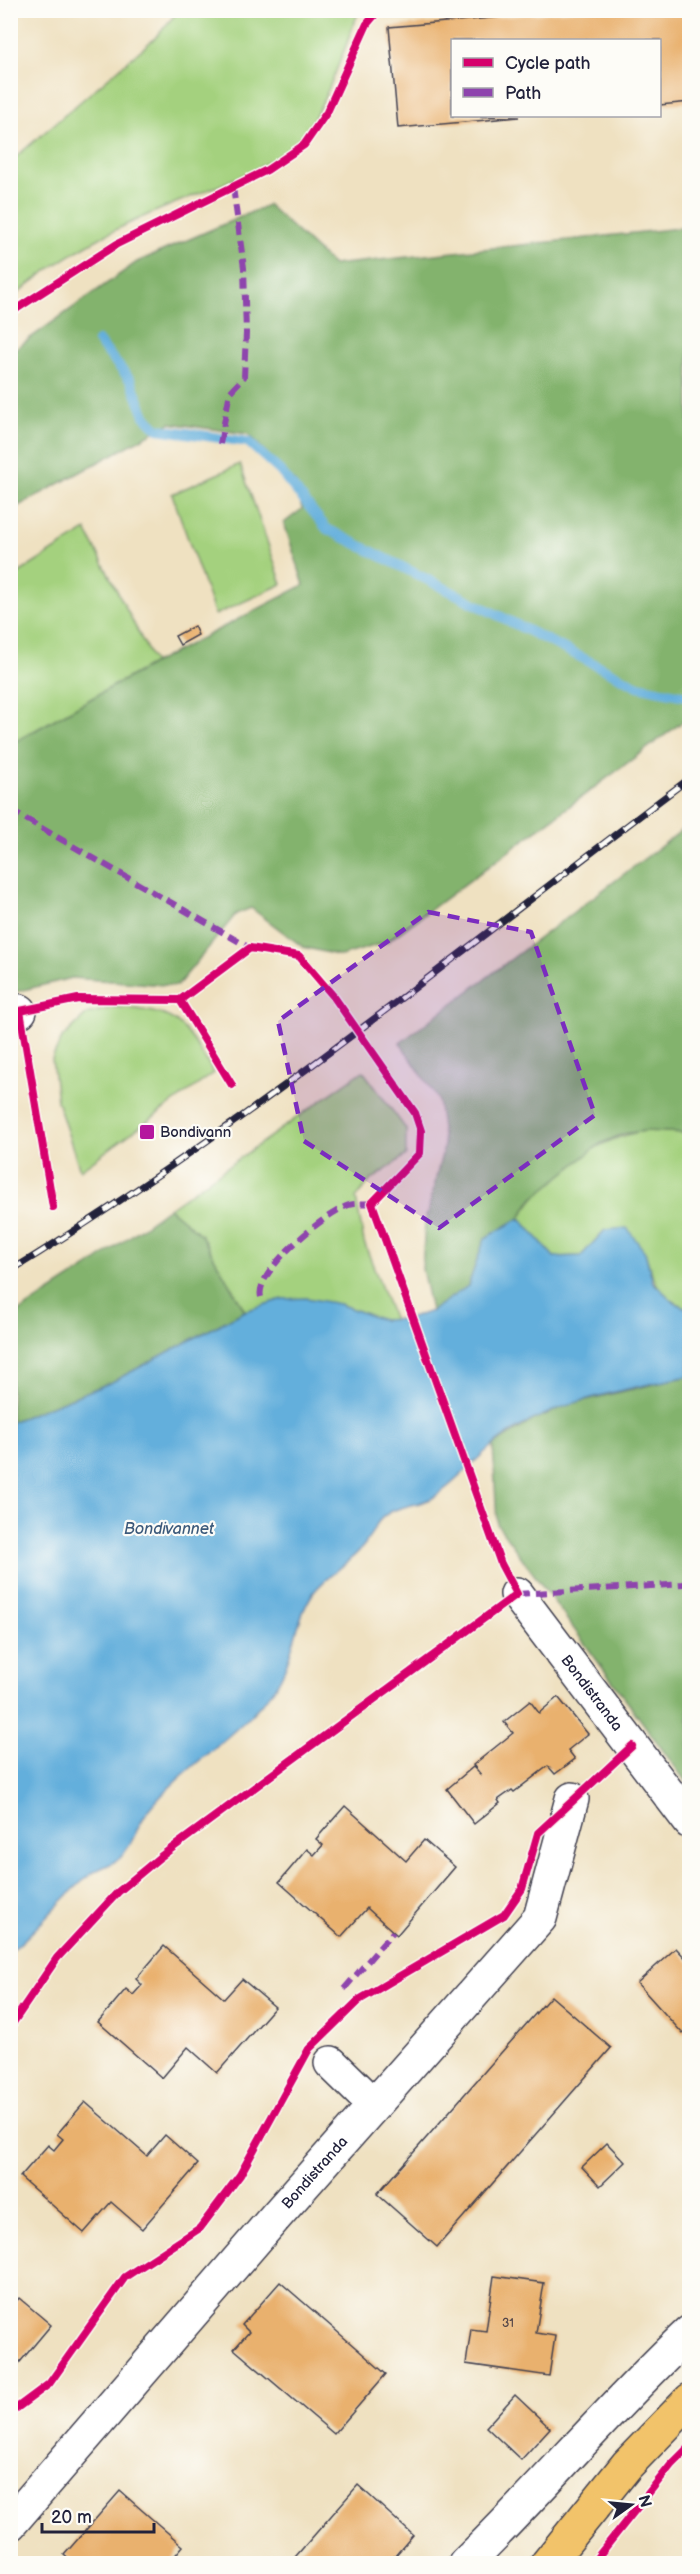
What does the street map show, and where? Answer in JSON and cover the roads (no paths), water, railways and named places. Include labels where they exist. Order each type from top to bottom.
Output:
[{"type":"main road","points":[[546,2564],[627,2465],[690,2400]]},
{"type":"street","name":"Bondistranda","points":[[517,1594],[690,1822]]},
{"type":"street","name":"Bondistranda","points":[[10,2524],[374,2105],[540,1918],[572,1798]]},
{"type":"street","points":[[331,2064],[374,2105]]},
{"type":"street","points":[[465,2564],[524,2506],[658,2361],[690,2332]]},
{"type":"water","name":"Bondivannet","points":[[520,1218],[554,1257],[581,1256],[605,1230],[627,1228],[645,1252],[653,1282],[675,1303],[689,1309],[689,1376],[612,1392],[538,1418],[493,1445],[434,1497],[385,1515],[359,1551],[314,1592],[302,1615],[286,1667],[273,1690],[259,1707],[163,1794],[145,1816],[129,1847],[120,1858],[80,1883],[32,1933],[11,1951],[11,1422],[112,1382],[245,1311],[282,1299],[307,1298],[339,1304],[382,1320],[408,1319],[431,1311],[468,1286],[485,1238]]},
{"type":"waterway","points":[[98,341],[131,381],[145,416],[158,429],[248,442],[280,471],[327,529],[638,686],[690,697]]},
{"type":"railway","points":[[10,1271],[99,1215],[271,1095],[356,1033],[690,778]]},
{"type":"place","name":"Bondivann","points":[[147,1132]]}]
